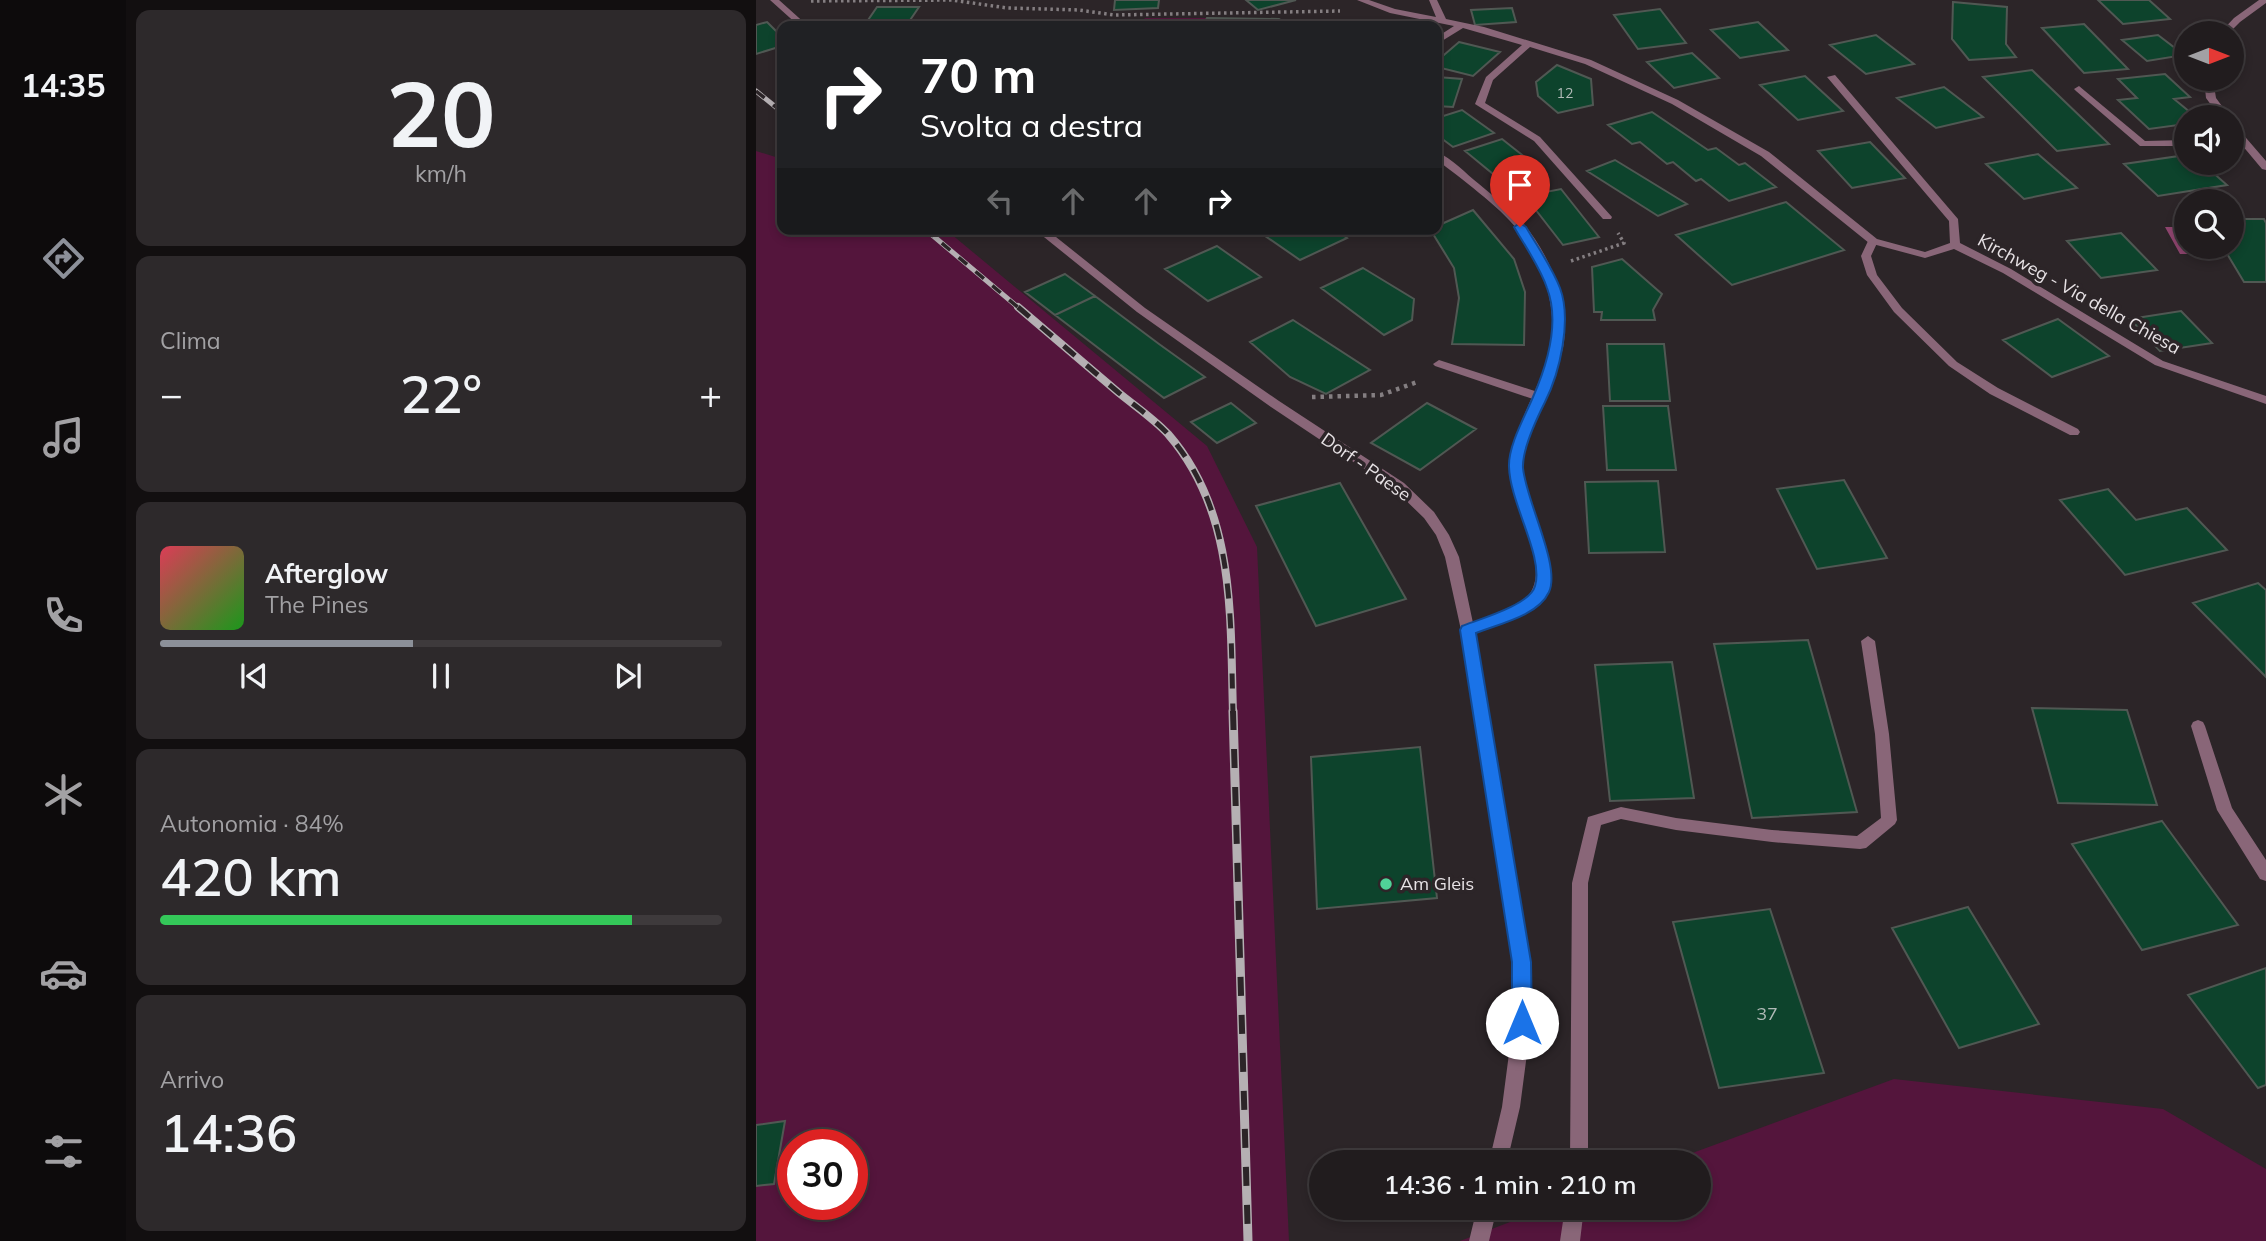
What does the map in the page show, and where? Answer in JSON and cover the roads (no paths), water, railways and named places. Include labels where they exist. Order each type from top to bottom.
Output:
[{"type":"street","name":"Kirchweg - Via della Chiesa","points":[[1362,0],[1529,43],[1588,62],[1675,102],[1765,154],[1873,241],[1926,255],[1955,245],[2007,271],[2159,363],[2266,400]]},
{"type":"street","points":[[1433,0],[1442,20]]},
{"type":"street","points":[[2236,21],[2265,0]]},
{"type":"street","points":[[776,2],[798,21]]},
{"type":"street","points":[[1442,38],[1462,25]]},
{"type":"street","points":[[1529,43],[1489,79],[1480,104],[1537,139],[1607,217]]},
{"type":"street","name":"Kirchweg - Via della Chiesa","points":[[1832,77],[1954,220],[1955,245]]},
{"type":"street","points":[[2079,89],[2143,144],[2174,143]]},
{"type":"street","points":[[2244,147],[2266,167]]},
{"type":"street","points":[[1442,159],[1520,227],[1553,285],[1557,300],[1557,349],[1530,418],[1516,465],[1521,498],[1545,569],[1542,591],[1528,606],[1468,630]]},
{"type":"street","name":"Dorf - Paese","points":[[1047,235],[1141,310],[1275,404],[1399,486],[1429,515],[1443,535],[1452,556],[1468,630],[1521,962],[1522,1023],[1511,1107],[1501,1150]]},
{"type":"street","points":[[1873,241],[1866,256],[1872,275],[1898,310],[1953,364],[1994,391],[2074,432]]},
{"type":"street","points":[[1439,364],[1540,397]]},
{"type":"street","points":[[1579,1150],[1580,883],[1594,821],[1621,813],[1703,828],[1860,843],[1889,820],[1882,734],[1868,641]]},
{"type":"street","points":[[2198,726],[2225,810],[2266,874]]},
{"type":"street","points":[[1479,1241],[1484,1220]]},
{"type":"street","points":[[1570,1241],[1573,1220]]},
{"type":"railway","points":[[756,91],[777,108]]},
{"type":"railway","points":[[932,235],[1020,309]]},
{"type":"railway","points":[[1018,307],[1157,423],[1190,464],[1218,531],[1225,566],[1233,713]]},
{"type":"railway","points":[[1233,711],[1248,1241]]},
{"type":"place","name":"Am Gleis","points":[[1386,884]]}]
